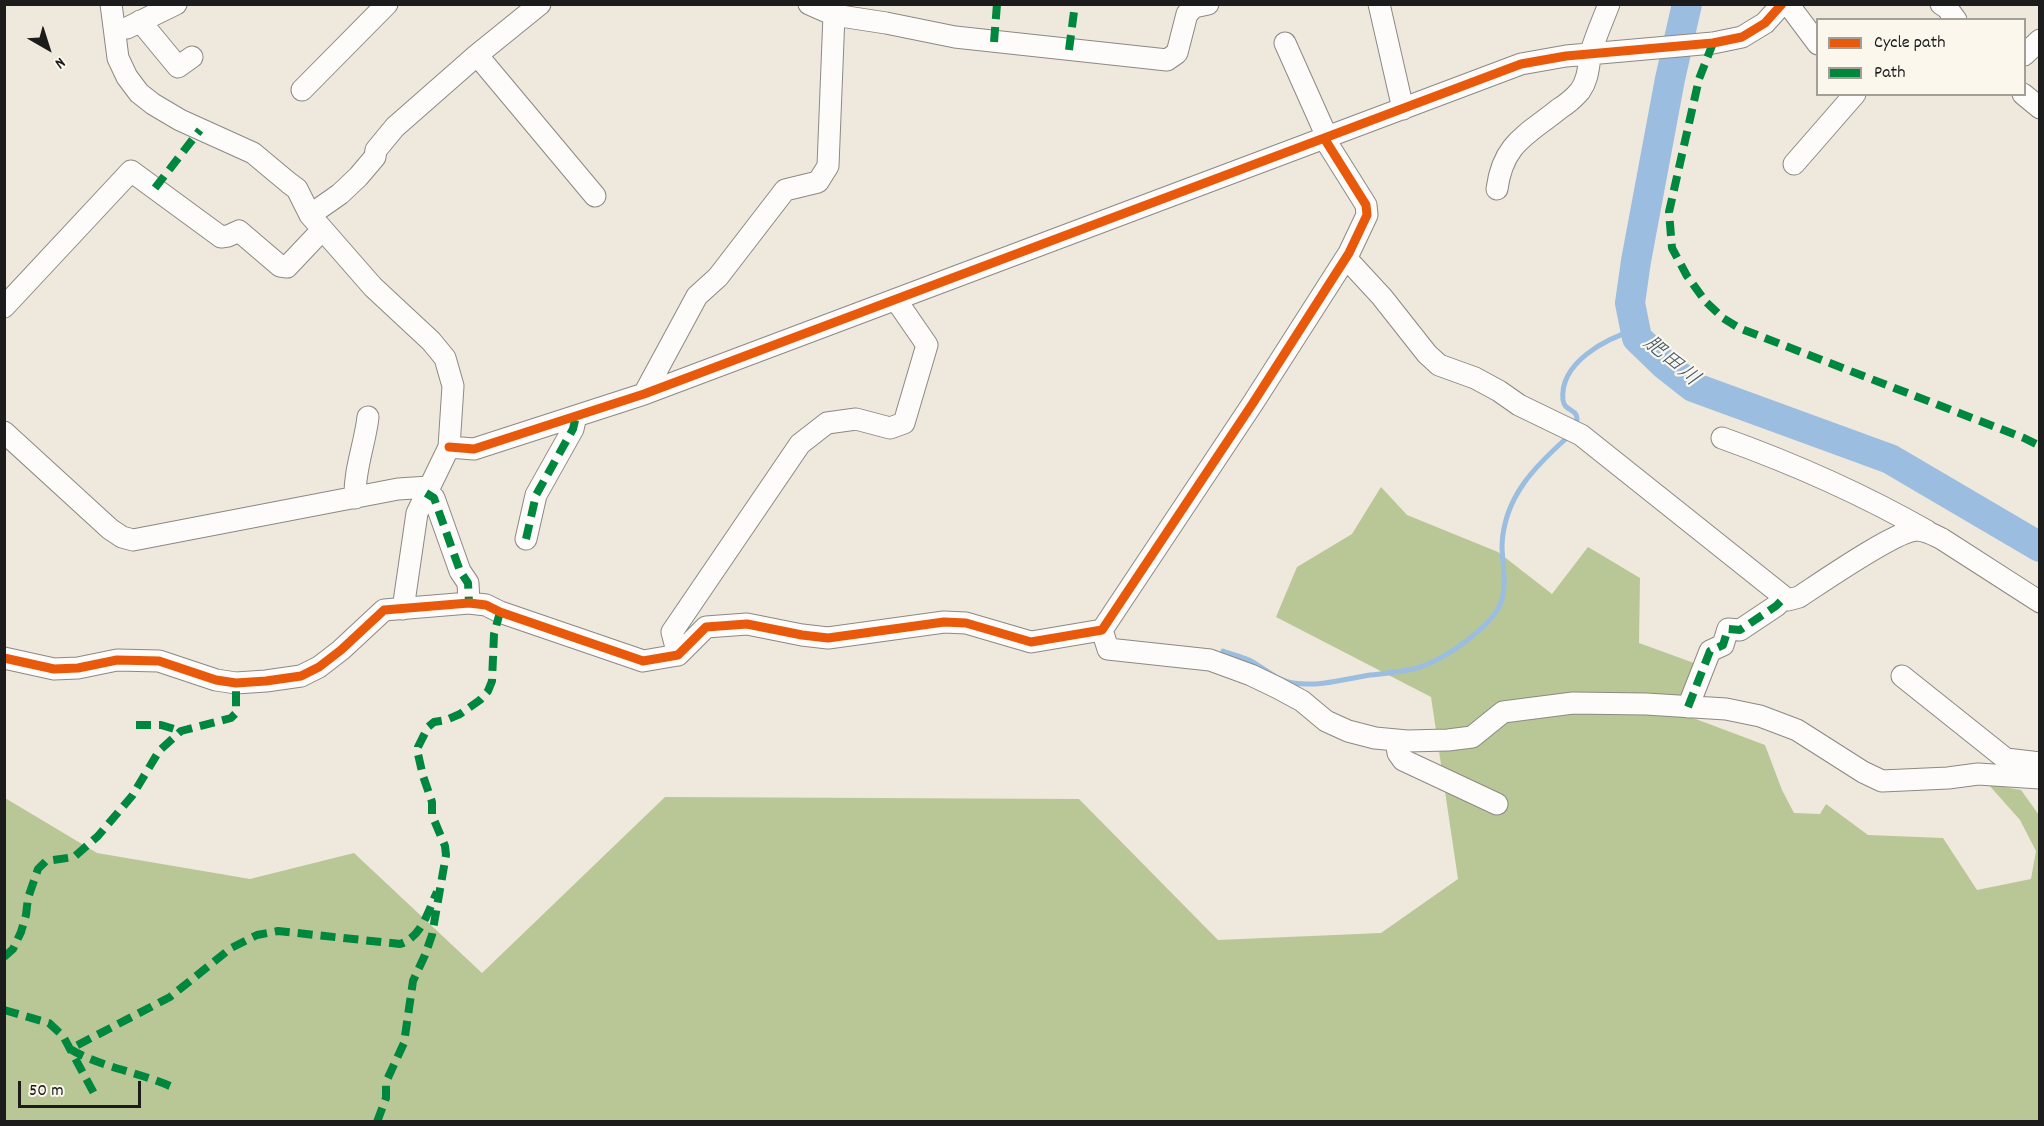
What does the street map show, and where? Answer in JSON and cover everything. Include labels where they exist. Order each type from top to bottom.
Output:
[{"type":"street","points":[[111,4],[118,58],[127,77],[139,93],[180,120],[253,153],[297,189],[316,222],[373,287],[431,341],[445,358],[453,386],[449,447],[417,513],[403,609]]},
{"type":"street","points":[[114,35],[176,4]]},
{"type":"street","points":[[302,90],[387,4]]},
{"type":"street","points":[[8,296],[131,171],[221,237],[239,231],[280,266],[287,267],[316,222],[375,157],[376,150],[395,127],[477,55],[540,4]]},
{"type":"street","points":[[809,4],[955,37],[1167,60],[1177,53],[1187,14],[1194,7],[1208,4]]},
{"type":"street","points":[[1379,4],[1403,109]]},
{"type":"street","points":[[1497,189],[1499,172],[1511,147],[1522,136],[1572,100],[1588,78],[1591,54],[1610,4]]},
{"type":"street","points":[[449,447],[474,449],[644,394],[1521,64],[1566,56],[1713,43],[1742,37],[1766,23],[1782,4]]},
{"type":"street","points":[[1788,4],[1816,41]]},
{"type":"street","points":[[1941,4],[1954,18]]},
{"type":"street","points":[[644,394],[697,296],[718,278],[785,190],[818,182],[828,166],[833,10]]},
{"type":"street","points":[[140,21],[178,67],[192,57]]},
{"type":"street","points":[[2026,54],[2040,40]]},
{"type":"street","points":[[1285,43],[1325,138],[1366,205],[1367,215],[1346,258],[1382,297],[1427,354],[1439,365],[1475,378],[1519,405],[1581,435],[1788,600],[1799,597],[1900,535],[1915,530],[1927,531]]},
{"type":"street","points":[[477,55],[595,196]]},
{"type":"street","points":[[1794,164],[1853,96]]},
{"type":"street","points":[[2025,96],[2040,108]]},
{"type":"street","points":[[4,658],[54,669],[78,668],[117,660],[159,661],[216,680],[236,683],[266,681],[301,676],[319,667],[384,610],[469,603],[486,605],[500,612],[643,661],[678,655],[706,627],[747,624],[828,638],[944,621],[966,623],[1031,642],[1102,630],[1253,404],[1349,253]]},
{"type":"street","points":[[678,655],[672,632],[800,444],[827,423],[856,419],[890,428],[904,423],[927,345],[896,300]]},
{"type":"street","points":[[526,539],[536,495],[573,429],[576,416]]},
{"type":"street","points":[[355,498],[359,458],[368,417]]},
{"type":"street","points":[[4,432],[110,529],[122,537],[134,540],[398,489],[427,490],[434,498],[460,571],[468,583],[469,603]]},
{"type":"street","points":[[1722,438],[1819,477],[1893,512],[2040,602]]},
{"type":"street","points":[[1688,707],[1710,651],[1723,645],[1728,629],[1740,630],[1784,598]]},
{"type":"street","points":[[1102,630],[1108,649],[1210,660],[1278,688],[1302,701],[1326,721],[1348,731],[1375,738],[1448,740],[1472,737],[1503,712],[1536,707],[1606,702],[1726,709],[1760,716],[1797,730],[1863,772],[1882,781],[1948,778],[1978,774],[2040,778]]},
{"type":"street","points":[[1902,676],[2006,759],[2040,763]]},
{"type":"street","points":[[1401,740],[1398,753],[1403,760],[1499,799]]},
{"type":"green space","points":[[1381,487],[1407,515],[1498,552],[1552,594],[1588,547],[1640,578],[1639,643],[1694,663],[1693,718],[1765,745],[1782,790],[1794,813],[1820,814],[1826,804],[1868,835],[1943,838],[1977,890],[2031,879],[2036,851],[2020,820],[1988,784],[2021,790],[2039,815],[2039,1121],[5,1122],[5,798],[97,853],[250,879],[354,853],[482,973],[665,797],[1079,799],[1218,940],[1381,933],[1458,879],[1431,697],[1276,617],[1297,567],[1352,534]]},
{"type":"waterway","name":"肥田川","points":[[1687,4],[1670,79],[1636,261],[1630,303],[1637,338],[1665,365],[1693,387],[1890,459],[2040,547]]},
{"type":"waterway","points":[[1576,426],[1576,415],[1564,404],[1563,400],[1568,375],[1576,364],[1599,346],[1636,330]]},
{"type":"waterway","points":[[1223,651],[1249,660],[1287,682],[1303,684],[1332,682],[1414,669],[1442,657],[1479,630],[1498,609],[1503,593],[1504,528],[1515,497],[1533,471],[1569,436]]},
{"type":"marked path","points":[[994,42],[997,4]]},
{"type":"marked path","points":[[1069,50],[1075,4]]},
{"type":"marked path","points":[[1713,43],[1699,79],[1669,212],[1672,248],[1687,276],[1706,302],[1723,318],[1739,328],[2040,446]]},
{"type":"marked path","points":[[155,188],[200,130]]},
{"type":"marked path","points":[[526,539],[536,495],[573,429],[576,416]]},
{"type":"marked path","points":[[426,493],[434,498],[460,571],[468,583],[469,603]]},
{"type":"marked path","points":[[1688,707],[1710,651],[1723,645],[1728,629],[1740,630],[1784,598]]},
{"type":"marked path","points":[[377,1122],[386,1098],[386,1082],[404,1043],[413,981],[432,935],[446,855],[445,846],[432,815],[432,802],[423,776],[418,747],[428,727],[434,722],[460,714],[480,700],[488,691],[492,681],[494,634],[500,612]]},
{"type":"marked path","points":[[4,957],[13,949],[21,932],[28,898],[38,869],[46,861],[74,857],[98,836],[132,796],[159,751],[181,731],[231,718],[236,713],[236,683]]},
{"type":"marked path","points":[[136,725],[161,725],[181,731]]},
{"type":"marked path","points":[[170,1086],[106,1065],[70,1049],[170,997],[231,948],[257,935],[278,931],[400,944],[408,941],[419,929],[437,892]]},
{"type":"marked path","points":[[4,1010],[49,1023],[63,1036],[96,1097]]},
{"type":"cycle path","points":[[449,447],[474,449],[644,394],[1521,64],[1566,56],[1713,43],[1742,37],[1765,23],[1782,4]]},
{"type":"cycle path","points":[[4,658],[54,669],[78,668],[117,660],[159,661],[216,680],[236,683],[266,681],[301,676],[319,667],[384,610],[469,603],[486,605],[500,612],[643,661],[678,655],[706,627],[747,624],[828,638],[944,622],[966,623],[1031,642],[1102,630],[1253,403],[1349,253],[1367,215],[1366,205],[1324,138]]}]
